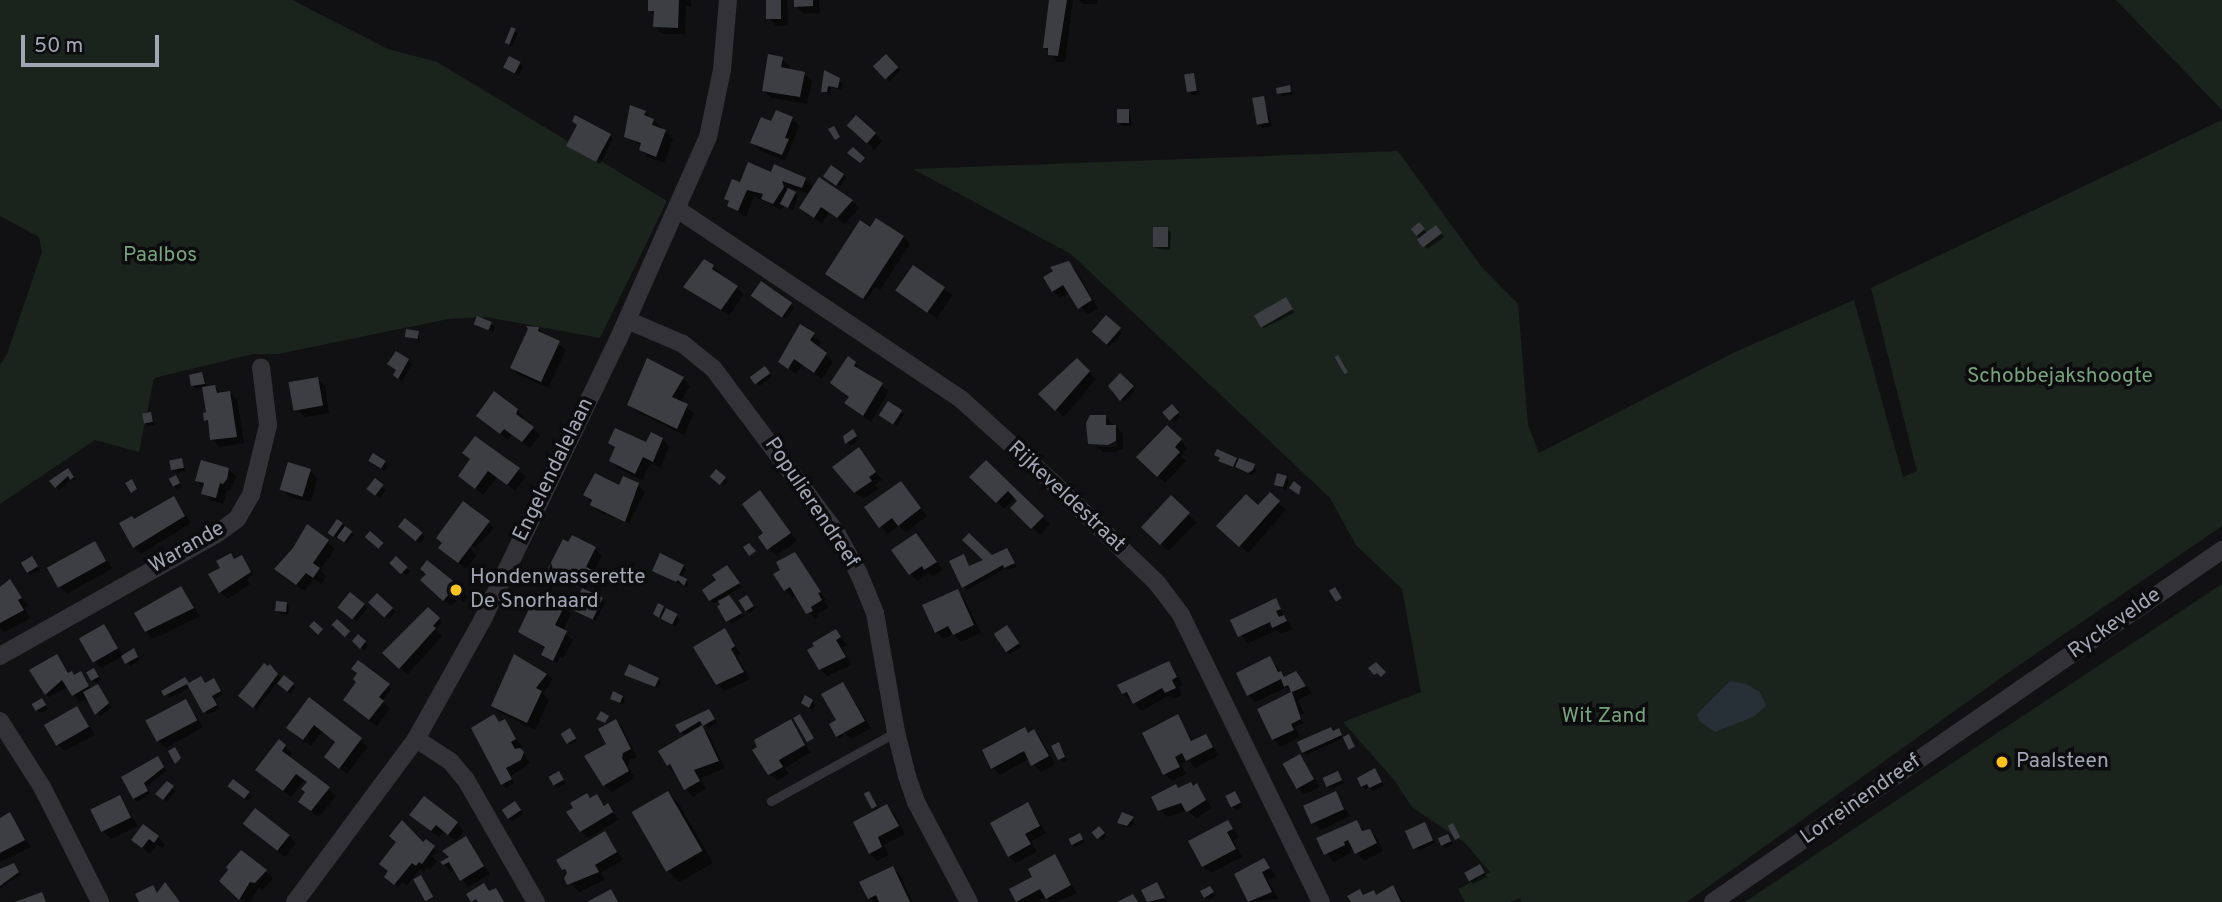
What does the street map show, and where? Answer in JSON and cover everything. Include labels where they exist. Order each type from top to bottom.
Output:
[{"type":"street","name":"Engelendalelaan","points":[[295,902],[416,739],[482,621],[627,320],[708,137],[722,70],[728,0]]},
{"type":"street","name":"Rijkeveldestraat","points":[[677,209],[962,400],[1051,480],[1157,583],[1181,615],[1321,902]]},
{"type":"street","name":"Populierendreef","points":[[627,320],[682,344],[713,368],[837,534],[859,574],[875,613],[895,732],[916,802],[969,902]]},
{"type":"street","name":"Warande","points":[[0,656],[215,535],[236,519],[251,495],[268,425],[261,367]]},
{"type":"street","name":"Ryckevelde","points":[[2009,699],[2222,550]]},
{"type":"street","name":"Lorreinendreef","points":[[1713,902],[2009,699]]},
{"type":"street","points":[[0,721],[43,787],[100,902]]},
{"type":"street","points":[[416,739],[450,761],[466,780],[536,902]]},
{"type":"lane","points":[[771,800],[895,732]]},
{"type":"green space","name":"Paalbos","points":[[0,0],[292,0],[388,49],[437,62],[667,201],[600,338],[486,317],[448,319],[278,354],[253,354],[154,378],[139,452],[95,440],[0,504],[0,365],[7,354],[42,252],[39,237],[0,216]]},
{"type":"green space","points":[[2116,0],[2222,0],[2221,109]]},
{"type":"green space","name":"Wit Zand","points":[[2222,120],[2222,526],[2012,670],[1687,902],[1522,902],[1520,898],[1510,902],[1465,902],[1458,889],[1490,872],[1465,843],[1412,807],[1395,781],[1343,722],[1421,692],[1402,589],[1356,545],[1330,498],[1071,254],[913,169],[1398,151],[1480,265],[1518,304],[1528,425],[1539,453],[1735,352],[1854,300],[1903,477],[1917,471],[1871,288]]},
{"type":"green space","points":[[2222,584],[2222,902],[1745,902],[2006,727]]},
{"type":"shaded area","points":[[1730,681],[1746,684],[1760,692],[1766,706],[1753,717],[1715,732],[1699,721],[1697,714]]},
{"type":"building","points":[[648,0],[679,0],[678,28],[653,27],[654,11],[648,11]]},
{"type":"building","points":[[766,0],[781,0],[781,19],[766,19]]},
{"type":"building","points":[[794,0],[813,0],[813,6],[794,7]]},
{"type":"building","points":[[1049,0],[1067,0],[1058,56],[1048,55],[1048,48],[1043,48]]},
{"type":"building","points":[[511,27],[516,29],[509,45],[505,43]]},
{"type":"building","points":[[768,54],[783,57],[781,67],[805,72],[800,97],[762,91]]},
{"type":"building","points":[[886,54],[898,67],[885,79],[873,66]]},
{"type":"building","points":[[509,56],[521,62],[515,73],[503,68]]},
{"type":"building","points":[[824,70],[840,78],[838,88],[828,86],[827,92],[821,92]]},
{"type":"building","points":[[1194,73],[1197,91],[1187,92],[1184,75]]},
{"type":"building","points":[[1290,85],[1291,92],[1277,94],[1276,88]]},
{"type":"building","points":[[1264,96],[1269,123],[1257,125],[1252,98]]},
{"type":"building","points":[[630,105],[646,111],[644,115],[654,119],[652,125],[666,130],[656,157],[639,150],[641,143],[624,137]]},
{"type":"building","points":[[1117,109],[1129,109],[1129,123],[1117,123]]},
{"type":"building","points":[[776,110],[793,117],[785,138],[789,139],[782,155],[750,143],[761,117],[771,121]]},
{"type":"building","points":[[575,115],[611,134],[596,162],[566,146],[577,125],[572,121]]},
{"type":"building","points":[[856,115],[876,133],[867,143],[847,125]]},
{"type":"building","points":[[834,126],[840,137],[835,140],[828,129]]},
{"type":"building","points":[[853,147],[865,158],[860,163],[847,153]]},
{"type":"building","points":[[748,162],[771,172],[774,164],[806,178],[802,188],[782,181],[784,187],[773,204],[761,199],[763,194],[747,190],[738,211],[727,206],[729,201],[724,199],[732,179],[740,182]]},
{"type":"building","points":[[831,165],[844,174],[836,186],[823,176]]},
{"type":"building","points":[[819,177],[853,200],[837,218],[821,207],[814,218],[799,208]]},
{"type":"building","points":[[788,188],[796,192],[788,208],[780,204]]},
{"type":"building","points":[[876,218],[904,236],[863,299],[825,274],[860,220],[870,227]]},
{"type":"building","points":[[1419,222],[1425,229],[1417,236],[1411,229]]},
{"type":"building","points":[[1436,225],[1442,233],[1423,247],[1417,239]]},
{"type":"building","points":[[1153,227],[1168,227],[1168,247],[1153,247]]},
{"type":"building","points":[[704,259],[714,265],[712,269],[738,286],[721,310],[683,287]]},
{"type":"building","points":[[1069,261],[1092,300],[1078,309],[1063,285],[1052,292],[1043,277],[1053,271],[1050,267]]},
{"type":"building","points":[[913,265],[945,287],[927,313],[895,290]]},
{"type":"building","points":[[761,281],[792,303],[782,318],[751,296]]},
{"type":"building","points":[[1286,297],[1293,309],[1261,328],[1254,316]]},
{"type":"building","points":[[1106,315],[1121,328],[1107,345],[1092,332]]},
{"type":"building","points":[[477,316],[492,322],[488,330],[474,324]]},
{"type":"building","points":[[800,324],[815,333],[810,340],[827,353],[814,373],[794,359],[788,369],[778,362]]},
{"type":"building","points":[[526,326],[539,327],[538,331],[560,341],[541,382],[510,368],[528,329]]},
{"type":"building","points":[[406,329],[419,331],[418,339],[405,337]]},
{"type":"building","points":[[396,351],[409,359],[398,379],[393,375],[396,370],[387,364]]},
{"type":"building","points":[[1338,355],[1348,372],[1345,374],[1335,357]]},
{"type":"building","points":[[848,356],[856,362],[854,366],[883,383],[863,416],[844,403],[849,397],[830,383]]},
{"type":"building","points":[[647,358],[684,377],[672,397],[688,404],[677,429],[627,405]]},
{"type":"building","points":[[1077,358],[1090,371],[1055,411],[1038,394]]},
{"type":"building","points":[[765,366],[770,373],[755,384],[750,377]]},
{"type":"building","points":[[202,372],[205,384],[191,386],[189,375]]},
{"type":"building","points":[[1120,373],[1134,386],[1120,401],[1108,386]]},
{"type":"building","points":[[318,377],[323,406],[293,411],[288,382]]},
{"type":"building","points":[[215,385],[217,393],[230,391],[237,437],[210,440],[208,420],[204,421],[203,413],[206,412],[202,387]]},
{"type":"building","points":[[494,391],[518,409],[516,414],[534,427],[522,442],[504,429],[500,434],[476,416]]},
{"type":"building","points":[[888,401],[902,410],[893,425],[879,415]]},
{"type":"building","points":[[1172,404],[1179,412],[1169,421],[1162,413]]},
{"type":"building","points":[[151,412],[153,422],[144,424],[142,414]]},
{"type":"building","points":[[1090,415],[1106,415],[1106,425],[1116,425],[1116,441],[1108,445],[1088,444],[1086,423]]},
{"type":"building","points":[[1167,425],[1182,439],[1175,447],[1180,452],[1157,477],[1136,457]]},
{"type":"building","points":[[615,428],[646,442],[651,432],[663,438],[653,462],[643,457],[635,474],[609,461],[615,447],[608,443]]},
{"type":"building","points":[[853,429],[857,436],[845,444],[843,436]]},
{"type":"building","points":[[475,436],[520,468],[507,485],[488,471],[475,489],[458,476],[470,459],[462,453]]},
{"type":"building","points":[[859,447],[876,472],[869,477],[872,481],[854,493],[832,467]]},
{"type":"building","points":[[1217,449],[1237,458],[1233,467],[1218,461],[1220,458],[1214,455]]},
{"type":"building","points":[[373,453],[386,461],[381,469],[368,461]]},
{"type":"building","points":[[182,458],[184,468],[171,470],[169,460]]},
{"type":"building","points":[[1239,458],[1255,464],[1253,470],[1248,473],[1235,467]]},
{"type":"building","points":[[201,460],[229,468],[227,479],[223,484],[220,483],[216,498],[201,494],[204,483],[195,481]]},
{"type":"building","points":[[986,460],[1044,516],[1031,529],[1010,508],[1017,501],[1008,491],[996,503],[969,477]]},
{"type":"building","points":[[288,462],[311,469],[302,497],[280,490]]},
{"type":"building","points":[[68,468],[74,477],[70,480],[68,476],[55,488],[49,481]]},
{"type":"building","points":[[716,469],[726,477],[720,485],[710,477]]},
{"type":"building","points":[[595,473],[619,485],[623,476],[639,483],[625,522],[590,505],[592,500],[583,495]]},
{"type":"building","points":[[1277,473],[1287,476],[1283,487],[1274,485]]},
{"type":"building","points":[[176,475],[180,483],[173,487],[169,479]]},
{"type":"building","points":[[375,478],[384,485],[375,496],[366,489]]},
{"type":"building","points":[[132,479],[137,489],[131,493],[125,483]]},
{"type":"building","points":[[901,481],[921,508],[898,526],[892,518],[879,528],[864,507]]},
{"type":"building","points":[[1294,481],[1301,487],[1299,495],[1289,488]]},
{"type":"building","points":[[760,490],[791,533],[767,550],[758,537],[763,533],[742,504]]},
{"type":"building","points":[[1270,492],[1280,501],[1239,547],[1216,526],[1246,494],[1258,505]]},
{"type":"building","points":[[1171,495],[1190,513],[1160,545],[1141,527]]},
{"type":"building","points":[[174,496],[185,516],[133,548],[119,523],[132,516],[134,519]]},
{"type":"building","points":[[463,501],[490,521],[458,563],[438,548],[442,543],[436,538]]},
{"type":"building","points":[[405,518],[423,533],[416,541],[398,526]]},
{"type":"building","points":[[337,519],[343,523],[333,537],[327,533]]},
{"type":"building","points":[[307,524],[329,540],[313,563],[320,568],[313,578],[306,573],[296,585],[274,569],[293,548]]},
{"type":"building","points":[[345,526],[352,531],[344,543],[337,537]]},
{"type":"building","points":[[370,531],[384,543],[378,549],[365,537]]},
{"type":"building","points":[[916,533],[937,562],[924,570],[922,566],[909,575],[891,550]]},
{"type":"building","points":[[969,533],[992,555],[1007,548],[1015,563],[1004,568],[1003,565],[962,588],[949,561],[964,554],[969,566],[983,560],[962,540]]},
{"type":"building","points":[[572,535],[596,547],[586,567],[595,571],[589,583],[581,578],[577,587],[546,572],[563,539],[568,542]]},
{"type":"building","points":[[95,541],[106,561],[58,588],[47,568]]},
{"type":"building","points":[[749,543],[756,551],[749,556],[743,547]]},
{"type":"building","points":[[795,552],[821,592],[818,593],[822,600],[811,607],[813,611],[806,614],[790,587],[784,591],[773,574],[780,570],[776,562]]},
{"type":"building","points":[[231,553],[234,559],[242,555],[251,572],[219,593],[208,574],[220,568],[216,561]]},
{"type":"building","points":[[660,553],[684,565],[679,575],[687,579],[684,586],[678,580],[676,582],[652,571]]},
{"type":"building","points":[[32,556],[38,566],[27,573],[21,563]]},
{"type":"building","points":[[396,556],[408,567],[401,574],[389,563]]},
{"type":"building","points":[[427,560],[462,588],[455,596],[451,592],[443,601],[420,580],[426,574],[420,569]]},
{"type":"building","points":[[727,565],[740,583],[709,601],[702,590],[716,580],[712,575]]},
{"type":"building","points":[[10,579],[22,598],[18,600],[24,610],[0,623],[0,587]]},
{"type":"building","points":[[181,586],[194,608],[145,632],[134,613]]},
{"type":"building","points":[[1335,587],[1342,598],[1336,602],[1329,591]]},
{"type":"building","points":[[582,588],[603,598],[593,619],[572,610]]},
{"type":"building","points":[[958,589],[974,625],[953,635],[948,626],[935,633],[922,605]]},
{"type":"building","points":[[350,592],[365,604],[352,620],[337,608]]},
{"type":"building","points":[[537,592],[565,605],[555,625],[567,631],[553,661],[541,655],[545,647],[518,632]]},
{"type":"building","points":[[377,593],[393,608],[384,618],[368,603]]},
{"type":"building","points":[[729,595],[742,613],[726,622],[717,606],[720,605],[718,601]]},
{"type":"building","points":[[747,595],[754,606],[745,611],[739,600]]},
{"type":"building","points":[[1276,598],[1281,609],[1276,611],[1279,617],[1284,615],[1287,621],[1272,628],[1270,622],[1238,637],[1230,620]]},
{"type":"building","points":[[276,601],[287,602],[286,612],[275,611]]},
{"type":"building","points":[[658,603],[664,606],[659,618],[653,614]]},
{"type":"building","points":[[428,607],[440,618],[433,626],[436,628],[399,669],[382,653]]},
{"type":"building","points":[[666,608],[678,614],[672,625],[661,619]]},
{"type":"building","points":[[337,619],[350,631],[345,637],[332,625]]},
{"type":"building","points":[[314,621],[323,629],[318,635],[309,626]]},
{"type":"building","points":[[104,624],[118,648],[93,663],[79,638]]},
{"type":"building","points":[[1007,625],[1019,643],[1006,652],[994,634]]},
{"type":"building","points":[[725,628],[735,646],[731,649],[744,672],[716,685],[693,647]]},
{"type":"building","points":[[836,629],[841,637],[836,640],[846,657],[819,670],[807,650],[814,646],[812,643]]},
{"type":"building","points":[[358,634],[366,641],[360,649],[352,641]]},
{"type":"building","points":[[134,648],[138,657],[125,664],[121,656]]},
{"type":"building","points":[[57,654],[68,673],[72,671],[74,675],[81,671],[89,686],[72,696],[62,680],[45,695],[29,670]]},
{"type":"building","points":[[514,654],[547,674],[536,688],[542,691],[527,723],[491,706]]},
{"type":"building","points":[[1270,656],[1278,672],[1281,671],[1284,677],[1296,671],[1306,686],[1292,692],[1301,719],[1291,724],[1294,730],[1272,740],[1257,709],[1291,692],[1288,685],[1284,687],[1281,679],[1247,696],[1236,673]]},
{"type":"building","points":[[358,660],[390,684],[379,697],[384,701],[369,720],[343,700],[356,682],[353,679],[357,673],[351,669]]},
{"type":"building","points":[[1169,661],[1177,677],[1172,680],[1176,688],[1165,693],[1162,688],[1133,704],[1127,692],[1122,694],[1117,685]]},
{"type":"building","points":[[1376,662],[1386,672],[1381,677],[1377,673],[1374,675],[1368,668]]},
{"type":"building","points":[[264,663],[268,666],[270,664],[278,674],[253,708],[238,696]]},
{"type":"building","points":[[629,664],[659,678],[655,687],[624,675]]},
{"type":"building","points":[[94,668],[99,677],[91,681],[86,672]]},
{"type":"building","points":[[284,675],[294,683],[287,692],[277,684]]},
{"type":"building","points":[[201,676],[205,683],[214,678],[221,691],[212,696],[217,705],[203,713],[187,684]]},
{"type":"building","points":[[185,677],[189,683],[164,696],[161,691]]},
{"type":"building","points":[[843,682],[865,721],[836,737],[829,724],[836,720],[821,694]]},
{"type":"building","points":[[98,684],[109,703],[95,715],[83,692]]},
{"type":"building","points":[[613,691],[623,696],[620,703],[610,699]]},
{"type":"building","points":[[805,695],[813,700],[809,708],[801,703]]},
{"type":"building","points":[[309,697],[362,738],[339,769],[324,757],[335,742],[314,725],[303,740],[286,728]]},
{"type":"building","points":[[42,698],[46,705],[36,711],[32,704]]},
{"type":"building","points":[[186,699],[197,720],[157,742],[145,721]]},
{"type":"building","points":[[77,706],[89,727],[56,746],[44,725]]},
{"type":"building","points":[[709,709],[715,719],[703,726],[700,721],[680,733],[675,725]]},
{"type":"building","points":[[601,711],[609,716],[605,723],[596,719]]},
{"type":"building","points":[[494,714],[499,722],[505,719],[516,739],[511,742],[515,749],[520,748],[524,752],[521,760],[506,768],[512,779],[501,785],[471,728]]},
{"type":"building","points":[[800,714],[814,738],[807,742],[793,718]]},
{"type":"building","points":[[1178,714],[1191,741],[1206,734],[1213,747],[1186,761],[1182,753],[1175,757],[1180,767],[1163,775],[1142,733]]},
{"type":"building","points":[[616,719],[631,749],[623,753],[622,758],[629,771],[603,786],[584,756],[606,744],[598,729]]},
{"type":"building","points":[[791,719],[805,745],[779,760],[783,767],[768,775],[752,750],[757,747],[754,740]]},
{"type":"building","points":[[702,725],[719,761],[694,770],[700,781],[684,790],[670,764],[667,766],[658,751]]},
{"type":"building","points":[[1025,727],[1028,733],[1034,729],[1049,756],[1031,766],[1024,751],[991,769],[982,750]]},
{"type":"building","points":[[1331,727],[1333,731],[1339,728],[1342,735],[1302,753],[1297,742]]},
{"type":"building","points":[[570,728],[576,738],[567,744],[561,734]]},
{"type":"building","points":[[1349,734],[1355,747],[1349,750],[1343,737]]},
{"type":"building","points":[[279,739],[286,745],[282,751],[330,787],[311,811],[298,802],[305,792],[301,789],[307,782],[296,774],[283,791],[255,770]]},
{"type":"building","points":[[1059,742],[1065,757],[1058,760],[1051,746]]},
{"type":"building","points":[[175,747],[181,758],[175,764],[168,751]]},
{"type":"building","points":[[1300,754],[1314,779],[1297,789],[1283,764]]},
{"type":"building","points":[[158,756],[164,767],[144,783],[148,791],[133,799],[121,777]]},
{"type":"building","points":[[1375,768],[1382,782],[1369,788],[1367,784],[1361,787],[1357,778]]},
{"type":"building","points":[[559,771],[564,780],[553,786],[549,777]]},
{"type":"building","points":[[1338,771],[1342,780],[1327,787],[1322,778]]},
{"type":"building","points":[[233,779],[250,792],[244,799],[228,786]]},
{"type":"building","points":[[167,781],[174,786],[163,800],[155,794]]},
{"type":"building","points":[[1191,782],[1193,786],[1197,783],[1206,800],[1186,812],[1181,803],[1158,811],[1151,797],[1176,784],[1178,788]]},
{"type":"building","points":[[668,791],[702,851],[666,872],[632,812]]},
{"type":"building","points":[[869,791],[877,806],[872,809],[864,794]]},
{"type":"building","points":[[1235,791],[1241,803],[1231,808],[1225,796]]},
{"type":"building","points":[[1336,791],[1344,809],[1311,824],[1303,806]]},
{"type":"building","points":[[587,793],[590,798],[597,794],[604,806],[608,803],[613,812],[580,832],[566,812],[573,808],[570,803]]},
{"type":"building","points":[[120,795],[131,817],[101,832],[90,809]]},
{"type":"building","points":[[424,796],[458,822],[448,835],[436,825],[431,831],[409,815]]},
{"type":"building","points":[[515,801],[521,810],[508,819],[502,810]]},
{"type":"building","points":[[1028,802],[1040,826],[1025,834],[1031,844],[1008,857],[990,823]]},
{"type":"building","points":[[887,804],[899,826],[878,837],[882,847],[869,854],[853,822]]},
{"type":"building","points":[[255,808],[290,835],[277,851],[243,824]]},
{"type":"building","points":[[10,812],[25,840],[0,853],[0,818]]},
{"type":"building","points":[[1122,812],[1134,817],[1127,826],[1117,823]]},
{"type":"building","points":[[402,820],[423,842],[426,839],[435,846],[422,864],[419,862],[416,866],[412,863],[394,885],[384,877],[388,871],[379,864],[396,842],[389,836]]},
{"type":"building","points":[[1228,820],[1233,829],[1227,832],[1236,849],[1202,867],[1188,841]]},
{"type":"building","points":[[1357,820],[1362,831],[1370,829],[1377,843],[1355,854],[1348,840],[1344,842],[1345,845],[1324,855],[1316,838]]},
{"type":"building","points":[[1425,822],[1433,840],[1413,849],[1405,831]]},
{"type":"building","points":[[1453,823],[1460,837],[1455,840],[1448,826]]},
{"type":"building","points":[[143,824],[159,836],[154,843],[149,839],[142,848],[131,840]]},
{"type":"building","points":[[1099,826],[1105,833],[1097,839],[1091,833]]},
{"type":"building","points":[[605,831],[617,852],[595,865],[599,872],[567,885],[564,878],[567,873],[556,860]]},
{"type":"building","points":[[1080,833],[1083,839],[1072,845],[1068,839]]},
{"type":"building","points":[[1448,834],[1451,841],[1441,846],[1438,838]]},
{"type":"building","points":[[466,836],[484,866],[460,881],[449,862],[443,865],[440,862],[449,857],[442,851]]},
{"type":"building","points":[[241,850],[267,870],[255,883],[250,882],[239,900],[219,881],[228,870],[226,867]]},
{"type":"building","points":[[1055,854],[1071,885],[1046,899],[1040,889],[1016,902],[1009,889],[1032,877],[1028,869]]},
{"type":"building","points":[[1264,858],[1270,868],[1262,872],[1272,892],[1248,902],[1234,874]]},
{"type":"building","points":[[14,863],[19,872],[0,886],[0,869]]},
{"type":"building","points":[[1480,864],[1485,873],[1469,881],[1464,873]]},
{"type":"building","points":[[893,866],[910,902],[879,902],[876,895],[868,899],[859,882]]},
{"type":"building","points":[[421,875],[433,897],[425,901],[413,879]]},
{"type":"building","points":[[165,882],[180,902],[139,902],[135,894],[153,885],[157,893]]},
{"type":"building","points":[[1157,882],[1165,898],[1147,902],[1141,890]]},
{"type":"building","points":[[484,883],[489,891],[496,888],[504,902],[478,902],[476,899],[471,902],[466,894]]},
{"type":"building","points":[[1393,885],[1401,902],[1351,902],[1347,896],[1360,889],[1363,895],[1374,890],[1376,895]]},
{"type":"building","points":[[1210,886],[1214,892],[1204,898],[1200,891]]},
{"type":"building","points":[[611,889],[618,902],[587,902]]},
{"type":"building","points":[[42,892],[46,902],[15,902]]},
{"type":"building","points":[[1133,894],[1138,902],[1117,902]]},
{"type":"place","name":"Hondenwasserette De Snorhaard","points":[[456,590]]},
{"type":"place","name":"Paalsteen","points":[[2002,762]]},
{"type":"park label","name":"Schobbejakshoogte","points":[[2060,377]]}]
